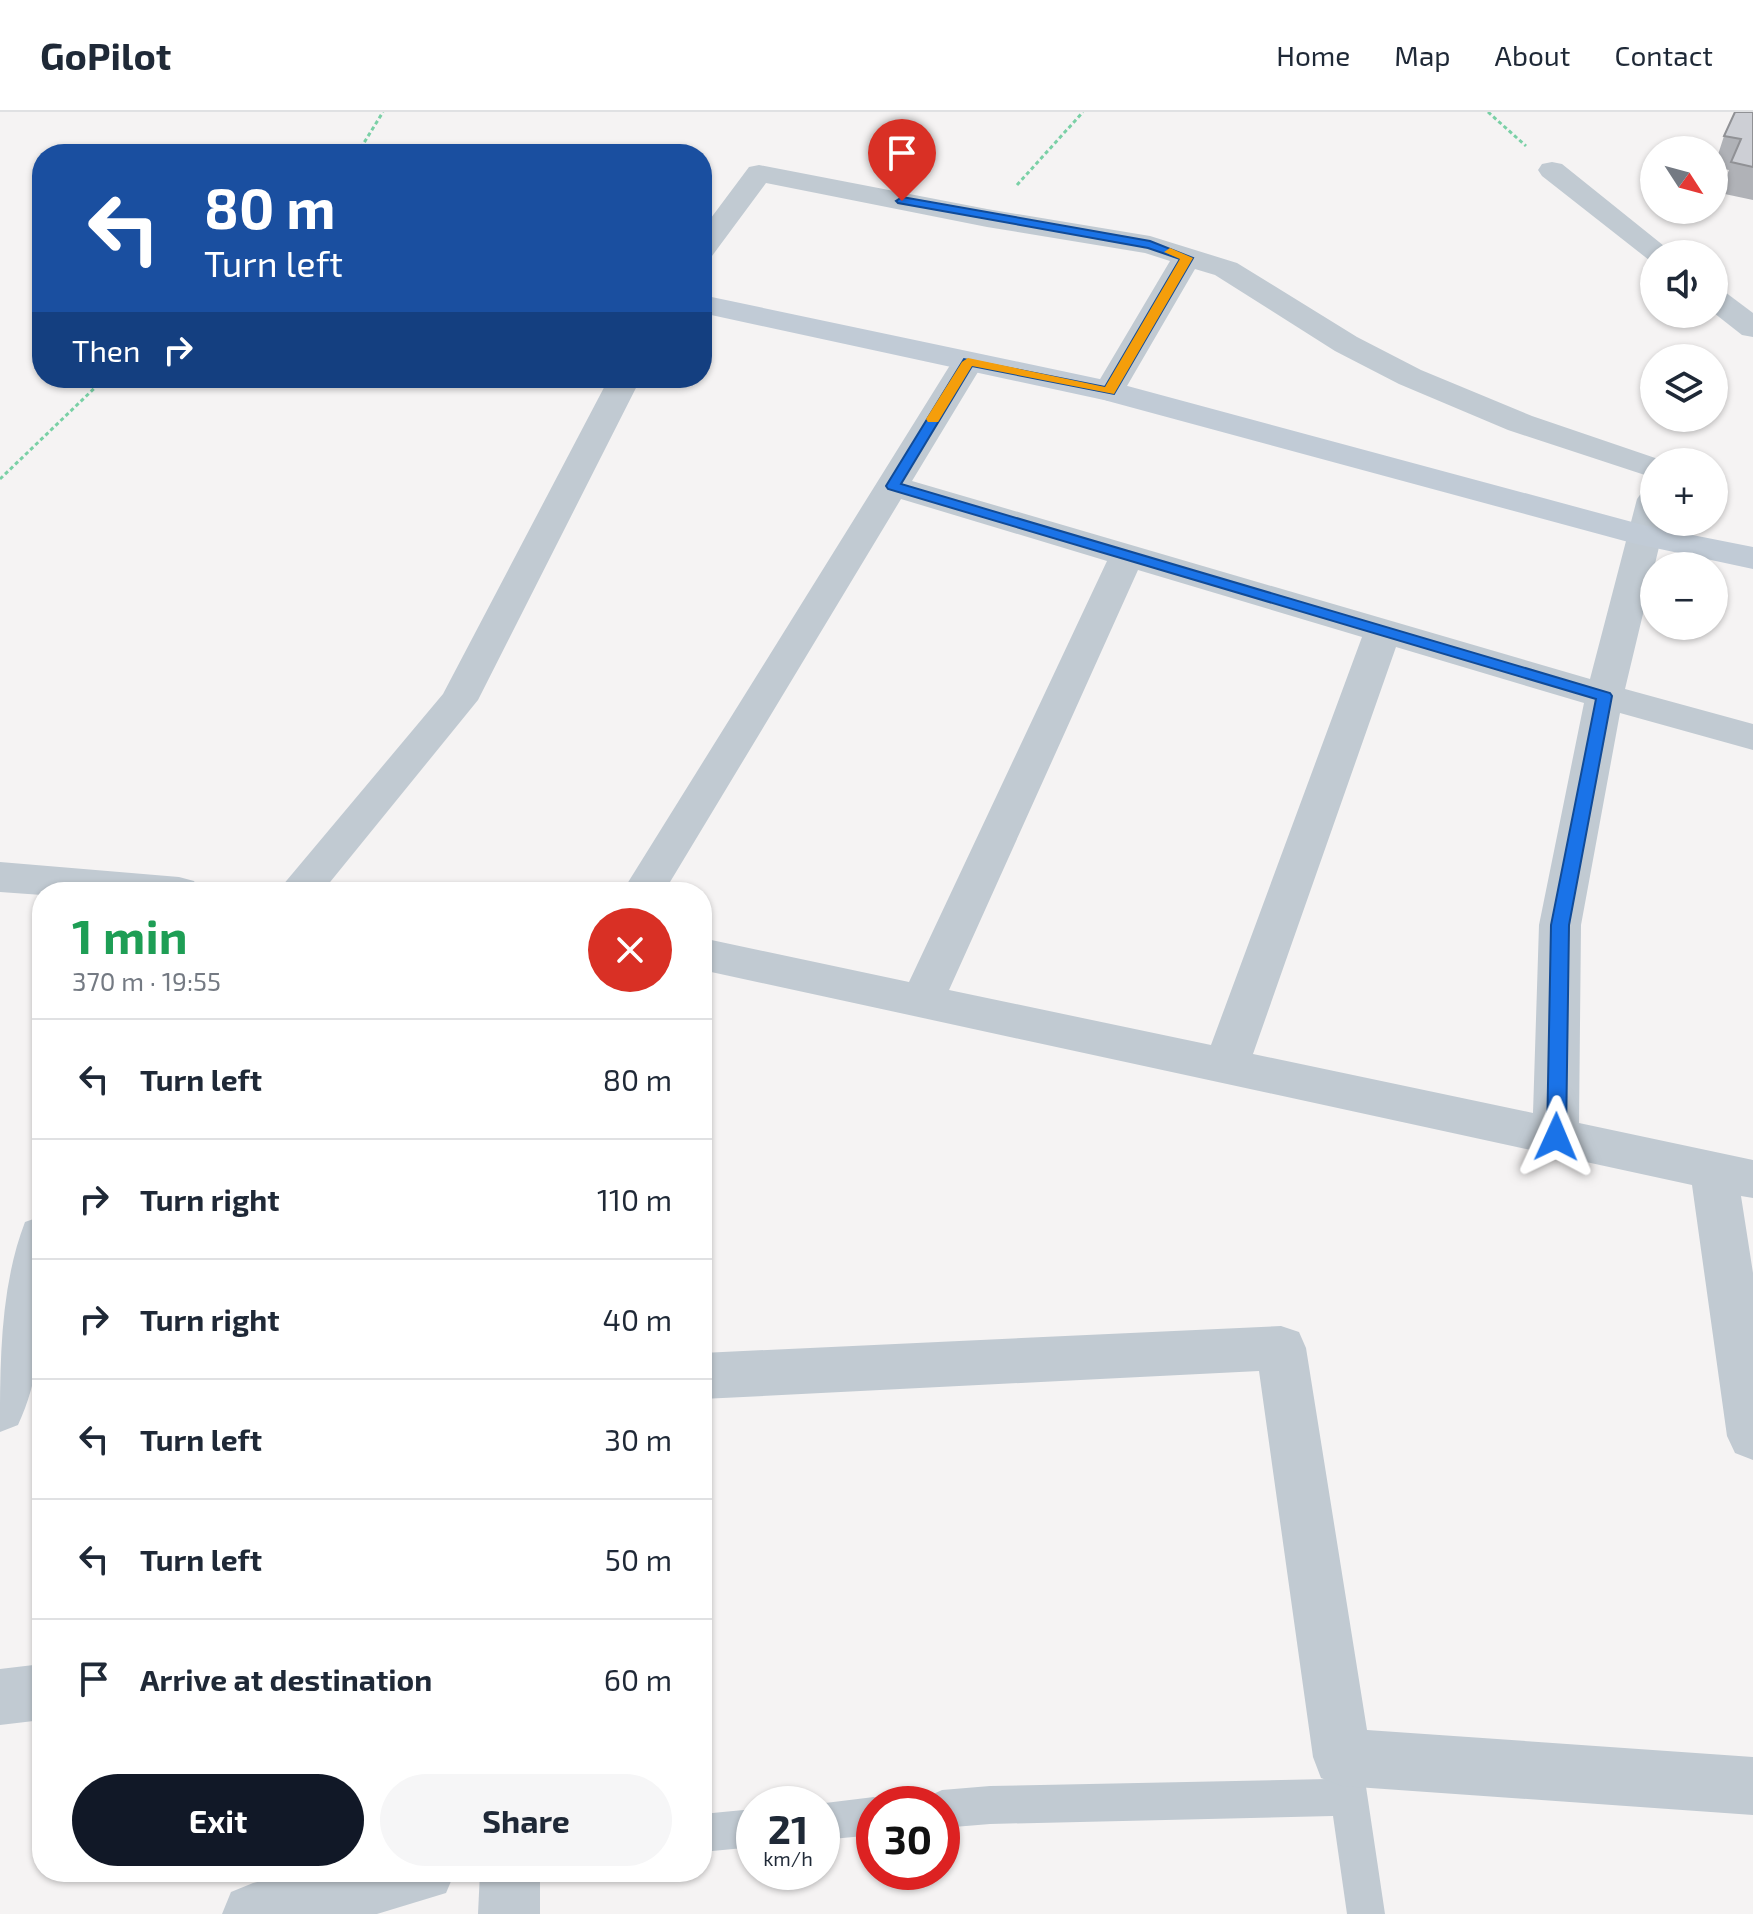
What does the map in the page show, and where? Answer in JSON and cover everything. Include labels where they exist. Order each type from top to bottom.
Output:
[{"type":"street","points":[[1552,170],[1641,240]]},
{"type":"street","points":[[712,236],[759,173],[987,218],[1150,245],[1226,269],[1346,344],[1422,383],[1520,423],[1640,463]]},
{"type":"street","points":[[1109,391],[1187,258]]},
{"type":"street","points":[[712,306],[1109,391],[1640,535]]},
{"type":"street","points":[[1728,309],[1753,328]]},
{"type":"street","points":[[649,882],[968,362]]},
{"type":"street","points":[[306,882],[459,700],[620,388]]},
{"type":"street","points":[[893,486],[1753,737]]},
{"type":"street","points":[[1556,1137],[1560,925],[1604,696],[1644,536],[1753,558]]},
{"type":"street","points":[[922,1001],[1127,555]]},
{"type":"street","points":[[1226,1066],[1383,631]]},
{"type":"street","points":[[0,877],[52,882]]},
{"type":"street","points":[[712,956],[1733,1174],[1753,1436]]},
{"type":"street","points":[[0,1409],[32,1277]]},
{"type":"street","points":[[712,1376],[1281,1348],[1345,1777],[1753,1786]]},
{"type":"street","points":[[0,1697],[32,1693]]},
{"type":"street","points":[[253,1914],[384,1882]]},
{"type":"street","points":[[509,1914],[510,1882]]},
{"type":"lane","points":[[960,1808],[1345,1777],[1366,1914]]},
{"type":"lane","points":[[712,1832],[736,1830]]},
{"type":"path","points":[[363,144],[383,112]]},
{"type":"path","points":[[987,218],[1083,112]]},
{"type":"path","points":[[1488,112],[1552,170]]},
{"type":"path","points":[[0,479],[95,388]]},
{"type":"building","points":[[1735,112],[1753,112],[1753,167],[1731,162],[1741,139],[1724,136]]},
{"type":"slow traffic","points":[[933,419],[968,362],[1109,391],[1187,258],[1170,252]]},
{"type":"route","points":[[902,201],[1150,245],[1187,258],[1109,391],[968,362],[893,486],[1604,696],[1560,925],[1556,1137]]}]
